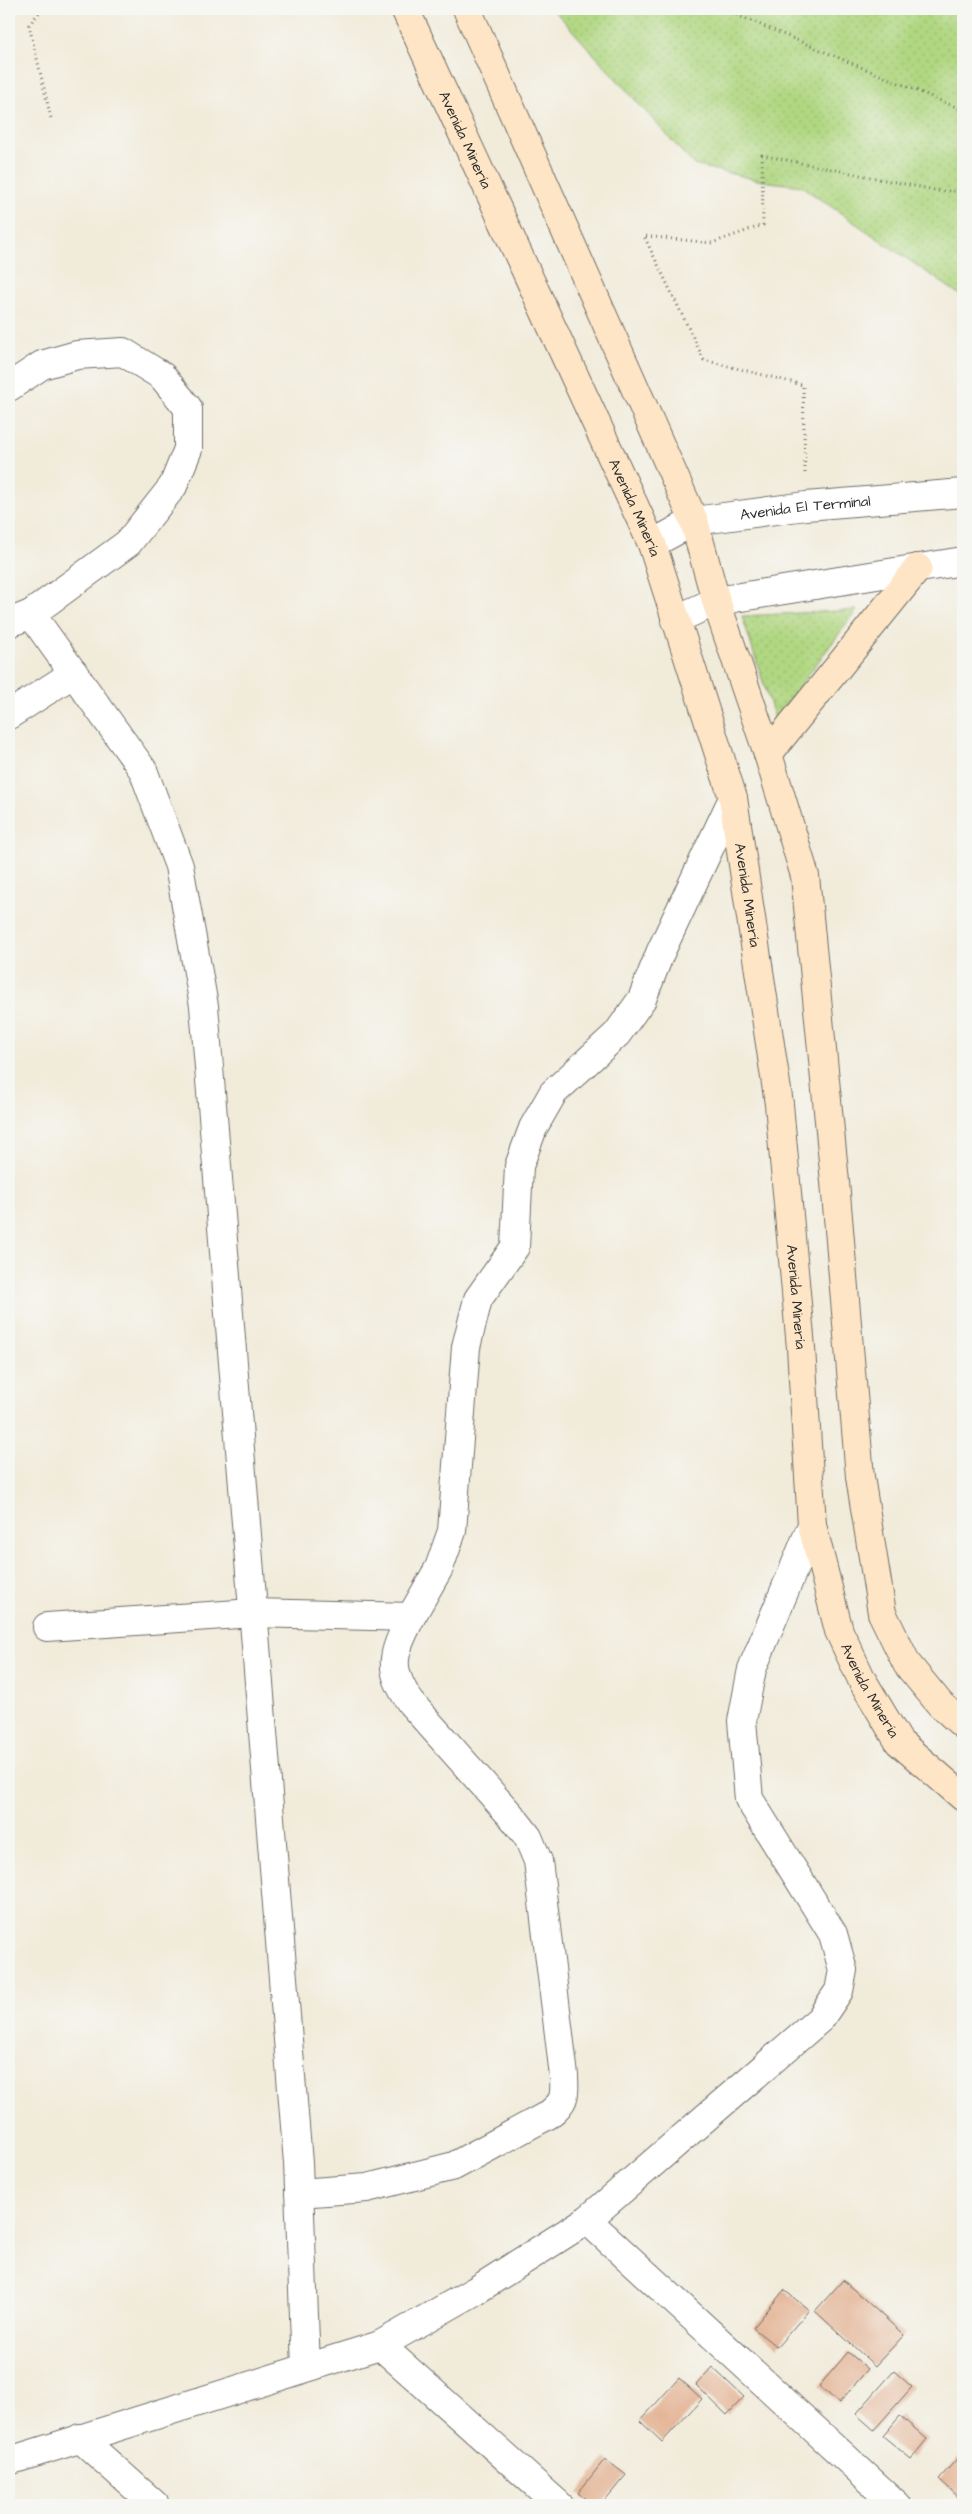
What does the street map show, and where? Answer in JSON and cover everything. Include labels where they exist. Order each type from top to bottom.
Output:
[{"type":"main road","name":"Avenida Minería","points":[[406,9],[652,544],[734,798],[779,1104],[801,1348],[812,1525],[839,1631],[862,1680],[899,1742],[963,1797]]},
{"type":"main road","points":[[467,9],[694,521],[716,601],[768,754],[805,876],[835,1182],[860,1477],[882,1613],[907,1664],[940,1704],[963,1725]]},
{"type":"main road","points":[[768,754],[918,568]]},
{"type":"street","points":[[9,387],[42,365],[77,355],[123,352],[162,376],[188,408],[188,449],[173,486],[128,543],[20,618],[74,673],[143,770],[179,866],[204,1006],[299,2193],[306,2367]]},
{"type":"street","name":"Avenida El Terminal","points":[[652,544],[694,521],[806,506],[963,493]]},
{"type":"street","points":[[675,620],[716,601],[963,561]]},
{"type":"street","points":[[9,715],[74,673]]},
{"type":"street","points":[[299,2193],[367,2188],[454,2166],[548,2116],[559,2107],[564,2097],[564,2076],[538,1860],[528,1837],[514,1819],[411,1703],[398,1684],[394,1657],[410,1618],[439,1568],[452,1530],[466,1347],[478,1299],[515,1247],[519,1166],[532,1128],[554,1093],[617,1034],[642,999],[660,953],[734,798]]},
{"type":"street","points":[[9,2461],[380,2345],[475,2291],[587,2220],[820,2019],[839,1991],[843,1970],[833,1934],[749,1799],[742,1721],[752,1669],[812,1525]]},
{"type":"street","points":[[47,1627],[254,1613],[410,1618]]},
{"type":"street","points":[[587,2220],[897,2505]]},
{"type":"street","points":[[380,2345],[559,2505]]},
{"type":"street","points":[[80,2438],[155,2505]]},
{"type":"path","points":[[42,9],[29,25],[51,118]]},
{"type":"path","points":[[723,9],[963,110]]},
{"type":"path","points":[[806,506],[803,385],[704,360],[644,236],[712,243],[763,225],[762,155],[939,191],[963,191]]},
{"type":"green space","points":[[553,9],[963,9],[963,297],[801,186],[762,181],[694,165]]},
{"type":"green space","points":[[857,610],[775,719],[742,616]]},
{"type":"building","points":[[843,2280],[904,2335],[875,2366],[815,2311]]},
{"type":"building","points":[[784,2290],[809,2310],[777,2347],[753,2328]]},
{"type":"building","points":[[848,2352],[868,2369],[839,2403],[819,2386]]},
{"type":"building","points":[[712,2367],[744,2397],[727,2415],[696,2385]]},
{"type":"building","points":[[894,2371],[912,2387],[874,2430],[856,2414]]},
{"type":"building","points":[[679,2378],[702,2399],[662,2442],[640,2421]]},
{"type":"building","points":[[900,2416],[927,2439],[911,2459],[883,2436]]},
{"type":"building","points":[[963,2452],[963,2501],[939,2479]]},
{"type":"building","points":[[605,2459],[626,2475],[601,2505],[593,2505],[578,2493]]}]
